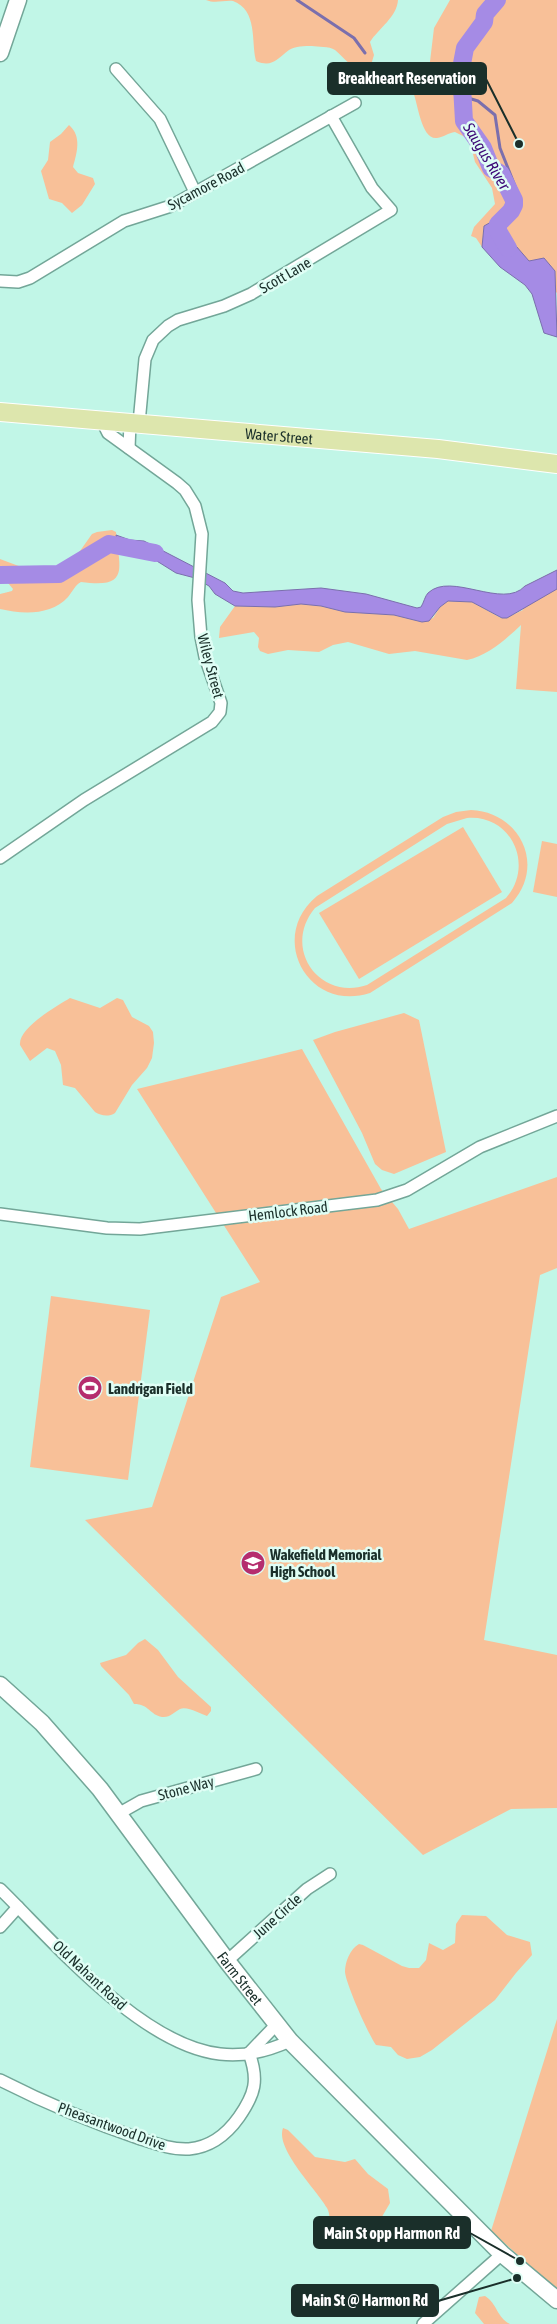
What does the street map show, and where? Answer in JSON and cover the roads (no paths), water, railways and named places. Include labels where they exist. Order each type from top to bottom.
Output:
[{"type":"main road","points":[[0,53],[18,0]]},
{"type":"main road","name":"Water Street","points":[[0,412],[454,451],[557,464]]},
{"type":"main road","name":"Farm Street","points":[[0,1685],[57,1739],[118,1814],[227,1961],[290,2042],[502,2254],[557,2300]]},
{"type":"street","points":[[116,69],[160,119],[195,192]]},
{"type":"street","name":"Sycamore Road","points":[[0,282],[18,282],[30,278],[124,221],[166,208],[355,103]]},
{"type":"street","name":"Scott Lane","points":[[134,423],[145,359],[153,340],[160,332],[178,320],[224,306],[251,294],[391,210],[372,188],[331,116]]},
{"type":"street","name":"Wiley Street","points":[[0,858],[84,800],[217,718],[221,703],[204,650],[198,612],[198,582],[202,534],[191,499],[177,483],[106,432],[102,421]]},
{"type":"street","points":[[129,448],[134,423]]},
{"type":"street","name":"Hemlock Road","points":[[0,1214],[98,1227],[140,1230],[377,1200],[407,1190],[456,1160],[525,1128],[557,1116]]},
{"type":"street","name":"Stone Way","points":[[118,1814],[141,1801],[256,1769]]},
{"type":"street","name":"June Circle","points":[[227,1961],[307,1889],[330,1874]]},
{"type":"street","name":"Old Nahant Road","points":[[0,1889],[104,1992],[145,2022],[197,2049],[221,2054],[262,2052],[290,2042]]},
{"type":"street","points":[[0,1927],[18,1907]]},
{"type":"street","points":[[249,2054],[276,2025]]},
{"type":"street","name":"Pheasantwood Drive","points":[[0,2080],[66,2111],[128,2135],[164,2146],[192,2149],[206,2145],[223,2136],[241,2114],[255,2081],[254,2069],[249,2054]]},
{"type":"street","points":[[423,2324],[502,2254]]},
{"type":"waterway","points":[[297,0],[354,38],[365,53]]},
{"type":"waterway","name":"Saugus River","points":[[497,0],[485,14],[484,22],[465,48],[461,69],[464,121],[483,148],[491,168],[501,174],[514,200],[511,211],[498,224],[498,231],[508,248]]},
{"type":"waterway","points":[[393,75],[478,101],[495,115],[500,148],[519,196],[514,211],[500,214],[494,224],[494,228]]},
{"type":"waterway","points":[[0,575],[59,574],[109,544],[155,553]]},
{"type":"place","name":"Breakheart Reservation","points":[[519,144]]},
{"type":"place","name":"Landrigan Field","points":[[90,1388]]},
{"type":"place","name":"Wakefield Memorial High School","points":[[253,1563]]},
{"type":"place","name":"Main St opp Harmon Rd","points":[[520,2261]]},
{"type":"place","name":"Main St @ Harmon Rd","points":[[517,2278]]}]
